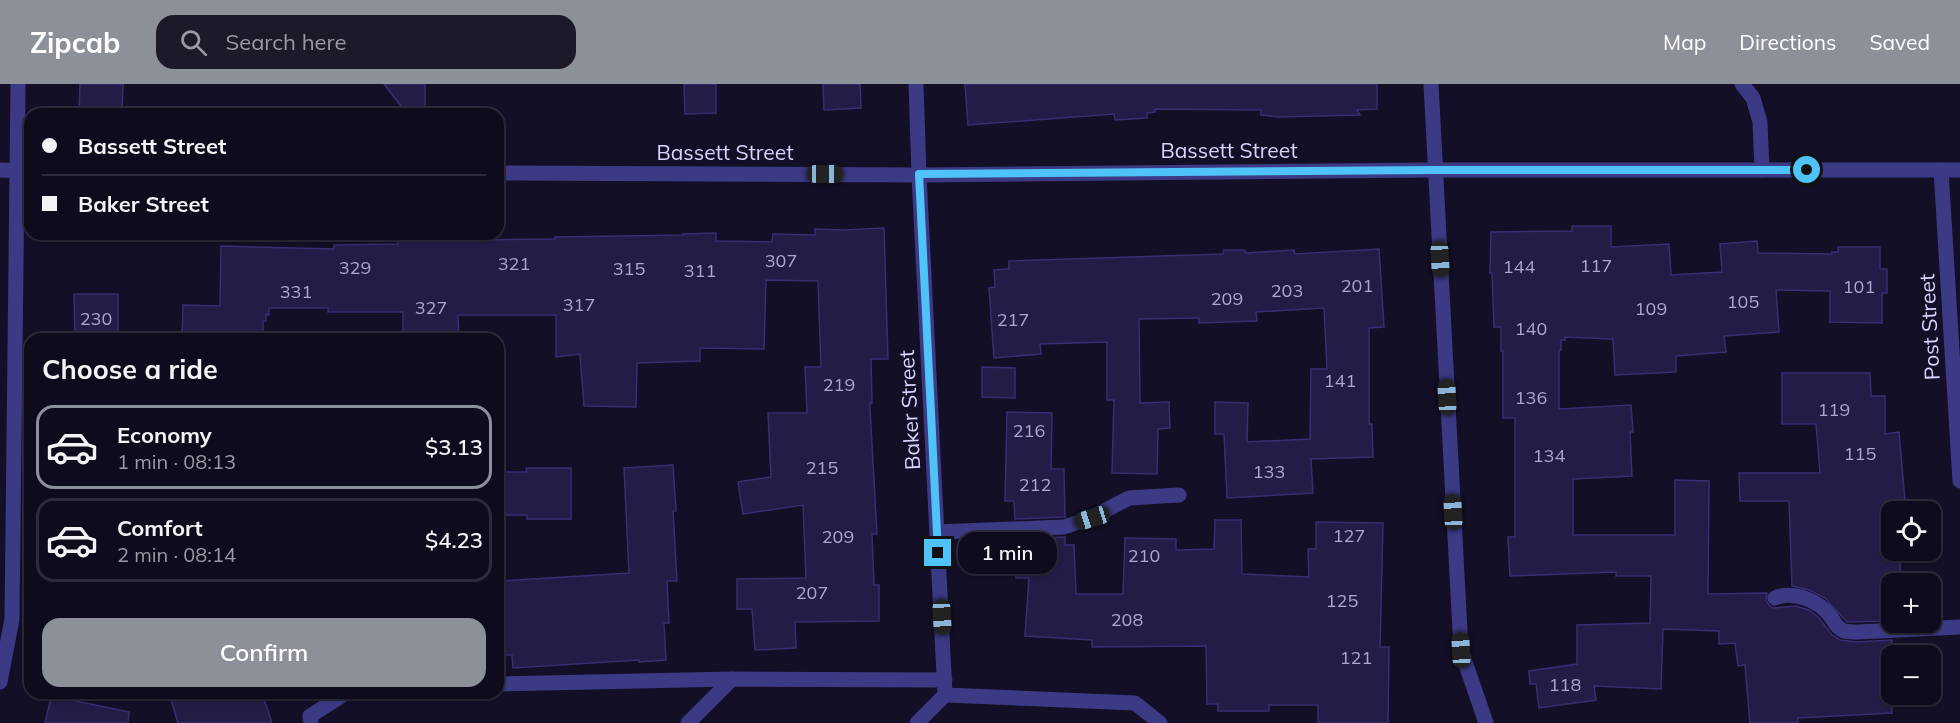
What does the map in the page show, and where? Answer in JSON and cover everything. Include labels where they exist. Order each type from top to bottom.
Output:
[{"type":"street","points":[[0,682],[12,619],[24,171],[18,84]]},
{"type":"street","name":"Baker Street","points":[[916,84],[945,688]]},
{"type":"street","points":[[1431,84],[1461,650],[1486,723]]},
{"type":"street","points":[[1742,84],[1753,98],[1760,122],[1762,171]]},
{"type":"street","points":[[0,170],[24,171]]},
{"type":"street","name":"Bassett Street","points":[[504,173],[919,174],[1434,170],[1960,170]]},
{"type":"street","name":"Post Street","points":[[1941,170],[1960,482]]},
{"type":"street","points":[[937,532],[1064,526],[1092,518],[1129,498],[1179,495]]},
{"type":"street","points":[[1775,598],[1780,596],[1803,597],[1819,606],[1831,616],[1836,626],[1844,631],[1960,627]]},
{"type":"street","points":[[688,723],[732,679]]},
{"type":"street","points":[[504,684],[732,679],[945,688],[1136,703],[1160,723]]},
{"type":"street","points":[[917,723],[945,688]]},
{"type":"street","points":[[311,723],[310,716],[337,699]]},
{"type":"building","points":[[80,84],[123,84],[122,108],[79,108]]},
{"type":"building","points":[[384,84],[425,84],[425,108],[403,108]]},
{"type":"building","points":[[684,84],[716,84],[716,113],[685,114]]},
{"type":"building","points":[[823,84],[860,84],[861,108],[824,110]]},
{"type":"building","points":[[965,84],[1377,84],[1377,109],[1357,110],[1360,115],[1279,117],[1261,115],[1261,110],[1155,109],[1155,112],[1147,113],[1147,118],[1115,120],[1114,114],[968,125]]},
{"type":"building","points":[[1572,226],[1611,226],[1611,247],[1669,244],[1671,275],[1722,272],[1720,244],[1757,241],[1758,253],[1832,254],[1832,252],[1838,252],[1838,247],[1880,247],[1880,269],[1887,269],[1887,293],[1882,293],[1882,323],[1830,322],[1830,291],[1776,290],[1779,332],[1724,336],[1726,352],[1676,356],[1676,372],[1615,375],[1613,339],[1565,337],[1565,340],[1561,340],[1561,350],[1559,350],[1559,409],[1631,405],[1632,476],[1573,479],[1573,535],[1675,535],[1675,480],[1709,481],[1708,594],[1767,593],[1766,600],[1773,608],[1796,606],[1809,610],[1819,618],[1832,635],[1840,640],[1856,642],[1892,640],[1892,645],[1881,645],[1881,705],[1892,705],[1892,713],[1798,718],[1798,723],[1750,723],[1745,665],[1738,666],[1735,643],[1719,644],[1719,631],[1663,629],[1661,689],[1594,686],[1596,700],[1539,708],[1536,684],[1530,684],[1529,671],[1577,664],[1577,625],[1650,623],[1651,576],[1616,576],[1616,572],[1510,576],[1508,537],[1515,537],[1515,418],[1503,418],[1503,351],[1501,351],[1501,327],[1494,327],[1492,273],[1490,273],[1491,232],[1572,231]]},
{"type":"building","points":[[884,228],[888,359],[871,359],[872,403],[870,403],[877,534],[872,534],[874,585],[879,585],[879,621],[795,622],[796,648],[755,650],[752,609],[737,609],[737,579],[806,578],[803,505],[743,514],[738,482],[771,477],[768,413],[807,413],[805,367],[821,367],[818,281],[766,280],[764,349],[700,348],[700,361],[637,363],[636,407],[584,406],[580,354],[556,357],[556,315],[458,315],[459,333],[403,333],[403,312],[328,312],[328,308],[269,308],[269,315],[266,314],[266,321],[263,321],[263,333],[182,333],[183,305],[220,306],[221,246],[334,249],[334,245],[398,244],[398,241],[555,239],[555,237],[716,233],[716,241],[772,242],[773,234],[815,235],[815,229]]},
{"type":"building","points":[[1379,249],[1384,327],[1369,328],[1369,424],[1372,424],[1373,457],[1311,459],[1313,493],[1227,498],[1224,434],[1215,434],[1215,402],[1248,403],[1247,442],[1310,439],[1311,369],[1327,369],[1324,308],[1256,312],[1257,321],[1199,323],[1199,318],[1139,319],[1140,403],[1169,402],[1170,428],[1158,429],[1157,474],[1112,473],[1114,400],[1107,400],[1107,342],[1040,344],[1041,354],[994,358],[989,288],[995,287],[994,270],[1009,269],[1009,261],[1223,254],[1224,250],[1244,250],[1246,253],[1294,250],[1295,254]]},
{"type":"building","points":[[74,294],[118,294],[118,333],[75,333]]},
{"type":"building","points":[[982,367],[1015,368],[1015,398],[982,397]]},
{"type":"building","points":[[1782,373],[1870,373],[1871,396],[1885,396],[1885,434],[1899,432],[1905,501],[1881,501],[1881,561],[1900,561],[1901,573],[1881,573],[1881,621],[1847,622],[1825,598],[1809,590],[1792,586],[1789,501],[1740,501],[1739,473],[1820,473],[1816,424],[1782,424]]},
{"type":"building","points":[[1007,412],[1052,413],[1051,469],[1064,469],[1065,517],[1015,519],[1014,501],[1005,501]]},
{"type":"building","points":[[673,465],[677,581],[667,581],[669,623],[664,623],[666,660],[513,668],[512,655],[504,655],[504,581],[629,573],[624,468]]},
{"type":"building","points":[[526,468],[571,468],[571,519],[527,519],[527,515],[504,515],[504,472],[527,472]]},
{"type":"building","points":[[1215,520],[1241,520],[1242,574],[1309,577],[1308,549],[1316,549],[1316,522],[1383,523],[1380,647],[1389,647],[1388,723],[1318,723],[1318,705],[1269,705],[1269,711],[1218,711],[1218,704],[1207,704],[1206,646],[1092,647],[1092,640],[1025,636],[1029,578],[1016,578],[1015,539],[1065,537],[1065,545],[1074,545],[1076,594],[1123,594],[1125,538],[1176,539],[1176,550],[1214,549]]},
{"type":"building","points":[[51,699],[76,699],[76,701],[129,712],[128,723],[45,723]]},
{"type":"building","points":[[171,699],[264,699],[272,723],[178,723]]},
{"type":"route","points":[[938,553],[919,174],[1807,170]]}]
